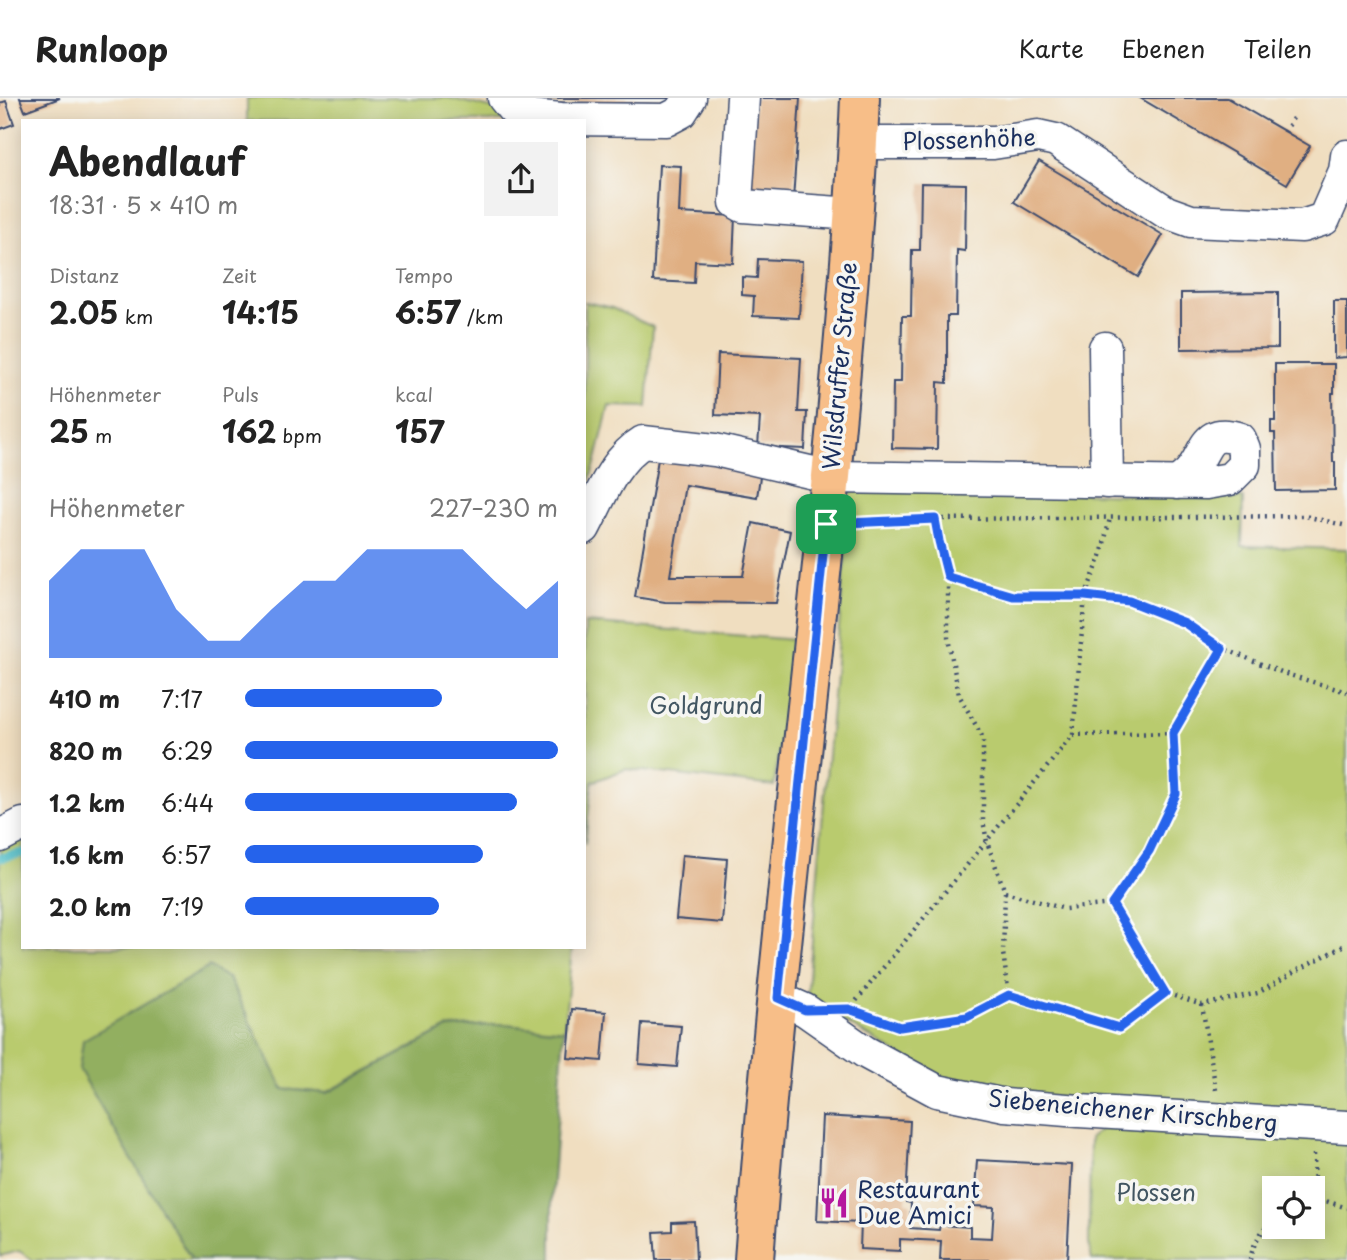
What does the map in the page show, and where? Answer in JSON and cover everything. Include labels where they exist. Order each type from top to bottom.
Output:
[{"type":"main road","name":"Wilsdruffer Straße","points":[[754,1260],[764,1128],[791,1004],[826,524],[843,353],[860,98]]},
{"type":"street","points":[[504,98],[513,109],[529,116],[561,119]]},
{"type":"street","points":[[586,119],[666,120],[681,112],[690,98]]},
{"type":"street","points":[[743,98],[736,202],[743,206],[853,214]]},
{"type":"street","name":"Plossenhöhe","points":[[858,143],[993,143],[1038,136],[1056,140],[1166,212],[1191,221],[1302,226],[1324,219],[1345,171],[1347,156]]},
{"type":"street","points":[[1105,348],[1107,482]]},
{"type":"street","points":[[586,524],[614,471],[633,448],[643,442],[715,450],[831,477],[1177,483]]},
{"type":"street","points":[[0,836],[21,825]]},
{"type":"street","name":"Siebeneichener Kirschberg","points":[[791,1004],[865,1052],[937,1091],[1005,1105],[1347,1127]]},
{"type":"path","points":[[1285,132],[1293,118]]},
{"type":"path","points":[[826,524],[935,519],[1305,516],[1347,526]]},
{"type":"path","points":[[791,1004],[849,1009],[1073,735],[1085,596],[1101,556],[1110,518]]},
{"type":"path","points":[[935,519],[948,577],[948,638],[959,695],[982,738],[987,842],[1005,892],[1003,953],[1009,995]]},
{"type":"path","points":[[948,577],[1013,596],[1085,596],[1129,601],[1185,623],[1222,649],[1286,674],[1347,692]]},
{"type":"path","points":[[1005,892],[1065,909],[1112,904],[1149,851],[1176,794],[1173,733],[1222,649]]},
{"type":"path","points":[[1073,735],[1173,733]]},
{"type":"path","points":[[1112,904],[1165,993],[1202,1005],[1258,993],[1347,944]]},
{"type":"path","points":[[862,1014],[900,1027],[967,1017],[1009,995],[1119,1028],[1165,993]]},
{"type":"path","points":[[1202,1005],[1218,1102]]},
{"type":"path","points":[[1313,1125],[1314,1176]]},
{"type":"path","points":[[1325,1201],[1347,1208]]},
{"type":"path","points":[[1250,1260],[1253,1245],[1262,1232]]},
{"type":"green space","points":[[247,98],[449,98],[547,119],[247,119]]},
{"type":"green space","points":[[586,302],[612,308],[653,327],[647,407],[609,406],[586,490]]},
{"type":"green space","points":[[851,487],[1243,498],[1242,546],[1347,549],[1347,1116],[1016,1095],[941,1079],[807,1000]]},
{"type":"green space","name":"Goldgrund","points":[[586,623],[795,640],[774,786],[626,769],[592,782],[586,835]]},
{"type":"green space","points":[[21,836],[21,949],[572,949],[564,1030],[504,1024],[448,1028],[326,1093],[283,1089],[229,979],[160,1208],[192,1260],[33,1260],[19,1251],[0,1256],[0,849]]},
{"type":"green space","points":[[209,967],[229,979],[283,1089],[327,1093],[448,1028],[504,1024],[564,1030],[552,1195],[552,1260],[192,1260],[79,1069],[83,1040]]},
{"type":"green space","name":"Plossen","points":[[1107,1124],[1347,1137],[1347,1260],[1092,1260],[1089,1244],[1090,1138]]},
{"type":"building","points":[[20,98],[60,98],[25,111]]},
{"type":"building","points":[[532,98],[669,98],[669,104],[531,102]]},
{"type":"building","points":[[755,98],[800,98],[793,200],[749,197]]},
{"type":"building","points":[[1140,98],[1227,98],[1310,146],[1287,184]]},
{"type":"building","points":[[6,101],[14,124],[0,129],[0,103]]},
{"type":"building","points":[[1039,161],[1163,235],[1138,277],[1014,202]]},
{"type":"building","points":[[659,165],[681,166],[679,213],[735,216],[733,263],[695,261],[694,283],[653,281]]},
{"type":"building","points":[[921,183],[966,184],[965,251],[957,250],[956,316],[947,316],[947,383],[938,382],[937,449],[892,448],[893,382],[901,382],[902,316],[911,316],[912,250],[920,250]]},
{"type":"building","points":[[758,259],[802,261],[799,318],[753,316],[754,296],[742,295],[742,277],[757,278]]},
{"type":"building","points":[[1278,292],[1278,348],[1181,349],[1181,293]]},
{"type":"building","points":[[1334,301],[1347,301],[1347,357],[1334,358]]},
{"type":"building","points":[[718,354],[801,358],[798,412],[807,412],[805,449],[758,447],[760,417],[715,415]]},
{"type":"building","points":[[1275,364],[1334,364],[1332,393],[1335,490],[1276,491],[1275,433],[1271,433],[1271,421],[1275,421]]},
{"type":"building","points":[[659,453],[761,470],[757,497],[685,485],[670,576],[743,576],[753,523],[790,531],[776,603],[665,602],[635,597]]},
{"type":"building","points":[[682,855],[727,859],[722,923],[676,919]]},
{"type":"building","points":[[572,1009],[606,1012],[602,1061],[568,1058]]},
{"type":"building","points":[[642,1023],[681,1026],[677,1067],[639,1064]]},
{"type":"building","points":[[822,1116],[910,1121],[906,1202],[911,1203],[910,1228],[939,1230],[940,1225],[970,1227],[970,1237],[992,1238],[994,1207],[974,1206],[977,1160],[1072,1165],[1067,1260],[940,1260],[941,1241],[900,1239],[900,1251],[860,1249],[861,1223],[817,1221]]},
{"type":"building","points":[[694,1221],[696,1260],[656,1260],[654,1232],[672,1231],[672,1222]]},
{"type":"waterway","points":[[0,858],[21,853]]},
{"type":"place","name":"Restaurant Due Amici","points":[[834,1203]]},
{"type":"route","points":[[935,519],[948,577],[1013,596],[1085,596],[1129,601],[1185,623],[1222,649],[1173,733],[1176,794],[1149,851],[1112,904],[1165,993],[1119,1028],[1009,995],[967,1017],[900,1027],[849,1009],[805,1010],[778,998],[826,524],[935,519]]}]
